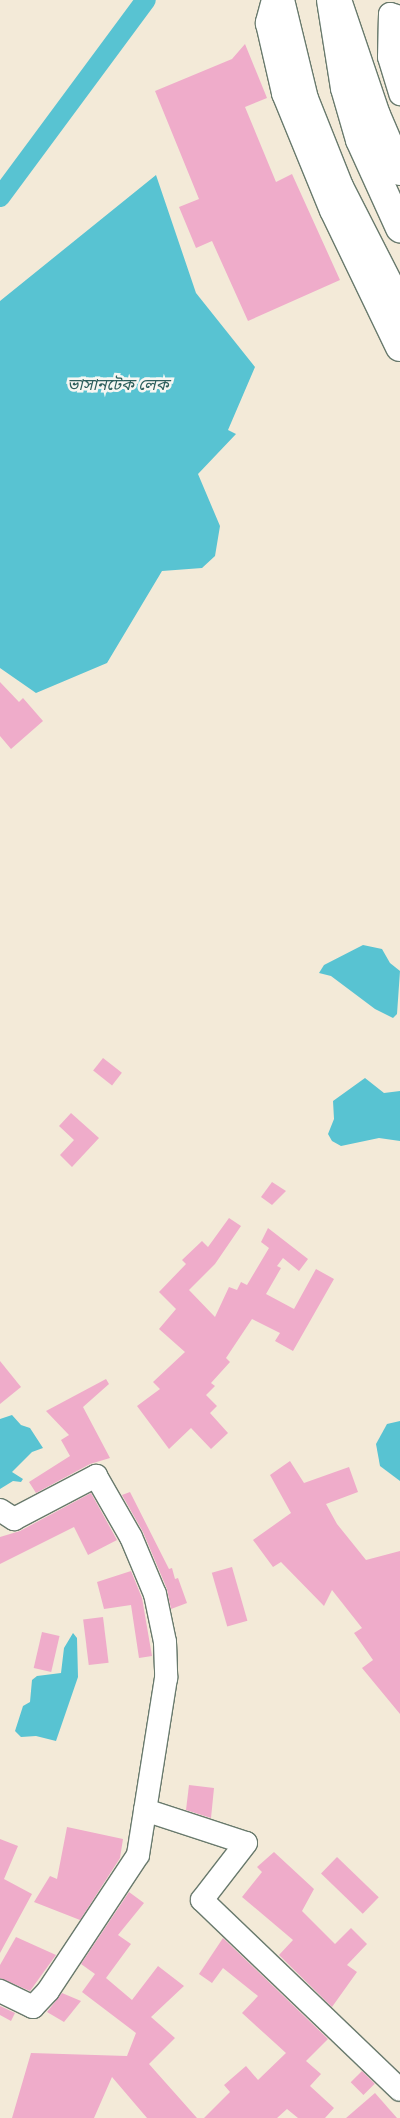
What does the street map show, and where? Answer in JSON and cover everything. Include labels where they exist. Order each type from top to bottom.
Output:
[{"type":"main road","points":[[276,0],[270,22],[286,93],[334,210],[400,346]]},
{"type":"main road","points":[[280,0],[304,100],[338,187],[400,306]]},
{"type":"main road","points":[[331,0],[345,88],[360,140],[400,228]]},
{"type":"main road","points":[[336,0],[376,115],[400,171]]},
{"type":"street","points":[[393,10],[389,57],[400,94]]},
{"type":"street","points":[[0,1510],[14,1519],[96,1476],[131,1537],[155,1594],[165,1642],[166,1678],[138,1856],[48,1992],[33,2007],[0,1991]]},
{"type":"street","points":[[145,1810],[246,1843],[202,1900],[400,2090]]},
{"type":"water","name":"ভাসানটেক লেক","points":[[156,175],[196,293],[255,367],[228,430],[236,434],[198,474],[220,526],[215,556],[202,568],[162,571],[107,663],[36,693],[0,668],[0,301]]},
{"type":"water","points":[[363,945],[382,949],[390,963],[400,971],[397,1014],[393,1018],[375,1009],[331,976],[319,973],[324,965]]},
{"type":"water","points":[[365,1078],[384,1093],[400,1091],[400,1141],[379,1138],[341,1146],[332,1141],[328,1134],[334,1119],[333,1101]]},
{"type":"water","points":[[12,1415],[21,1425],[30,1428],[43,1448],[32,1452],[12,1472],[23,1479],[21,1482],[13,1481],[0,1489],[0,1419]]},
{"type":"water","points":[[400,1421],[400,1481],[380,1466],[376,1444],[387,1424]]},
{"type":"water","points":[[73,1633],[77,1638],[78,1677],[56,1741],[36,1736],[21,1737],[15,1731],[23,1706],[30,1702],[32,1680],[37,1676],[61,1673],[64,1648]]},
{"type":"building","points":[[245,44],[267,98],[245,107],[276,182],[292,174],[340,280],[248,321],[212,241],[196,248],[179,207],[199,199],[155,91],[232,59]]},
{"type":"building","points":[[0,682],[19,702],[23,698],[43,721],[11,749],[0,736]]},
{"type":"building","points":[[103,1058],[122,1073],[112,1085],[93,1071]]},
{"type":"building","points":[[71,1113],[99,1138],[72,1167],[60,1155],[74,1140],[59,1126]]},
{"type":"building","points":[[272,1182],[286,1191],[272,1205],[261,1197]]},
{"type":"building","points":[[229,1218],[241,1226],[215,1264],[189,1290],[215,1317],[229,1287],[237,1290],[241,1282],[247,1285],[269,1248],[261,1242],[268,1228],[308,1259],[299,1271],[283,1258],[277,1266],[281,1268],[266,1294],[294,1309],[316,1269],[334,1279],[293,1351],[275,1341],[280,1333],[252,1319],[226,1358],[230,1362],[211,1383],[215,1386],[206,1395],[217,1406],[210,1413],[228,1433],[211,1449],[191,1428],[169,1449],[137,1406],[160,1389],[153,1382],[185,1352],[159,1329],[176,1309],[159,1292],[186,1264],[182,1260],[202,1241],[208,1247]]},
{"type":"building","points":[[0,1361],[21,1387],[0,1404]]},
{"type":"building","points":[[106,1379],[109,1384],[83,1407],[110,1458],[90,1464],[36,1493],[29,1482],[70,1456],[61,1440],[69,1435],[46,1411]]},
{"type":"building","points":[[290,1461],[304,1483],[349,1467],[358,1492],[326,1504],[337,1524],[366,1560],[400,1551],[400,1714],[362,1668],[373,1660],[354,1633],[362,1628],[332,1590],[324,1606],[281,1562],[273,1567],[253,1540],[291,1513],[270,1475]]},
{"type":"building","points":[[130,1492],[169,1569],[172,1568],[175,1579],[178,1578],[187,1603],[171,1609],[167,1589],[143,1532],[122,1495]]},
{"type":"building","points":[[91,1493],[117,1540],[88,1555],[74,1527],[0,1564],[0,1537],[20,1531]]},
{"type":"building","points":[[232,1567],[247,1621],[227,1627],[212,1573]]},
{"type":"building","points":[[131,1571],[142,1598],[152,1656],[139,1658],[131,1605],[104,1609],[97,1582]]},
{"type":"building","points":[[103,1617],[109,1663],[89,1665],[83,1619]]},
{"type":"building","points":[[42,1632],[60,1636],[51,1672],[34,1668]]},
{"type":"building","points":[[189,1785],[214,1788],[211,1818],[186,1810]]},
{"type":"building","points":[[67,1827],[123,1839],[120,1858],[80,1920],[34,1902],[50,1876],[57,1879]]},
{"type":"building","points":[[0,1839],[18,1846],[4,1879],[32,1894],[0,1953]]},
{"type":"building","points":[[274,1852],[314,1889],[302,1911],[335,1944],[351,1928],[367,1944],[347,1965],[357,1972],[332,2007],[279,1955],[293,1940],[242,1897],[262,1872],[257,1867]]},
{"type":"building","points":[[337,1857],[379,1897],[363,1914],[321,1874]]},
{"type":"building","points":[[129,1892],[144,1903],[118,1935],[131,1944],[106,1978],[132,2000],[158,1966],[184,1986],[151,2017],[175,2038],[149,2064],[197,2118],[147,2118],[112,2077],[94,2118],[12,2118],[31,2053],[127,2056],[136,2033],[82,1992],[95,1974],[81,1964]]},
{"type":"building","points":[[16,1937],[56,1955],[30,1991],[0,1978],[0,1965]]},
{"type":"building","points":[[223,1938],[328,2039],[306,2061],[321,2074],[310,2086],[334,2108],[325,2118],[298,2118],[287,2109],[277,2118],[204,2118],[230,2092],[224,2085],[246,2066],[258,2080],[286,2053],[242,2013],[258,1996],[223,1968],[212,1983],[199,1974]]},
{"type":"building","points":[[62,1993],[81,2001],[64,2022],[47,2012]]},
{"type":"building","points":[[0,2006],[15,2013],[11,2021],[0,2015]]},
{"type":"building","points":[[362,2071],[375,2084],[363,2095],[351,2082]]},
{"type":"building","points":[[375,2093],[397,2118],[346,2118]]},
{"type":"waterway","points":[[0,197],[146,0]]}]
